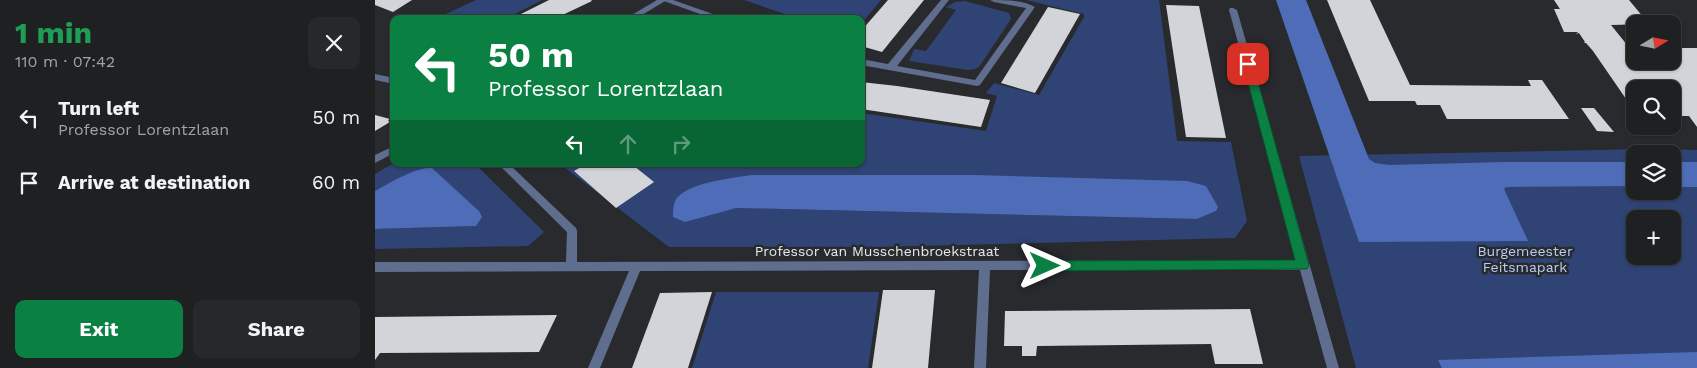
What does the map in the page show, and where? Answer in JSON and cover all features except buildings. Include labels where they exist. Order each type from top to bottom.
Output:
[{"type":"street","points":[[636,15],[664,0],[711,15]]},
{"type":"street","points":[[890,68],[945,0]]},
{"type":"street","points":[[865,63],[977,83],[1031,7],[994,0]]},
{"type":"street","points":[[1233,10],[1333,368]]},
{"type":"street","points":[[375,77],[390,80]]},
{"type":"street","points":[[375,159],[390,151]]},
{"type":"street","points":[[506,167],[572,231],[571,267]]},
{"type":"street","name":"Professor van Musschenbroekstraat","points":[[375,267],[1303,265]]},
{"type":"street","points":[[594,368],[636,266]]},
{"type":"street","points":[[980,368],[985,266]]},
{"type":"green space","points":[[476,0],[542,0],[513,15],[444,15]]},
{"type":"green space","points":[[744,0],[881,0],[865,19],[865,15],[784,15],[785,14]]},
{"type":"green space","points":[[1026,0],[1159,0],[1177,141],[1231,142],[1247,221],[1235,238],[878,247],[669,247],[564,167],[865,167],[865,114],[986,131],[997,96],[986,93],[994,83],[1039,95],[1084,14]],"holes":[[[1206,187],[1216,211],[1197,219],[736,208]]]},
{"type":"green space","points":[[965,1],[1009,13],[1011,19],[979,67],[968,70],[909,61],[914,49],[926,51],[956,10],[946,7],[955,2]]},
{"type":"green space","name":"Burgemeester Feitsmapark","points":[[1626,149],[1626,200],[1681,200],[1681,150],[1697,150],[1697,368],[1356,368],[1299,156]]},
{"type":"green space","points":[[390,165],[390,167],[431,167],[409,173],[375,191],[375,174]]},
{"type":"green space","points":[[431,167],[478,167],[544,232],[528,246],[375,249],[375,229],[475,226],[479,211]]},
{"type":"green space","points":[[716,292],[879,292],[868,368],[692,368]]},
{"type":"shaded area","points":[[1276,0],[1306,0],[1369,159],[1375,163],[1389,165],[1504,162],[1626,162],[1626,186],[1506,187],[1504,189],[1528,241],[1359,242]]},
{"type":"shaded area","points":[[1681,162],[1697,162],[1697,187],[1681,187]]},
{"type":"shaded area","points":[[431,167],[479,211],[482,217],[476,226],[375,229],[375,191],[409,173]]},
{"type":"shaded area","points":[[752,175],[976,175],[1187,181],[1206,186],[1218,207],[1216,211],[1197,219],[736,208],[685,222],[673,217],[676,199],[687,191],[714,181]]},
{"type":"shaded area","points":[[1697,352],[1697,368],[1442,368],[1438,360]]},
{"type":"route","points":[[1045,266],[1303,265],[1248,64]]}]
